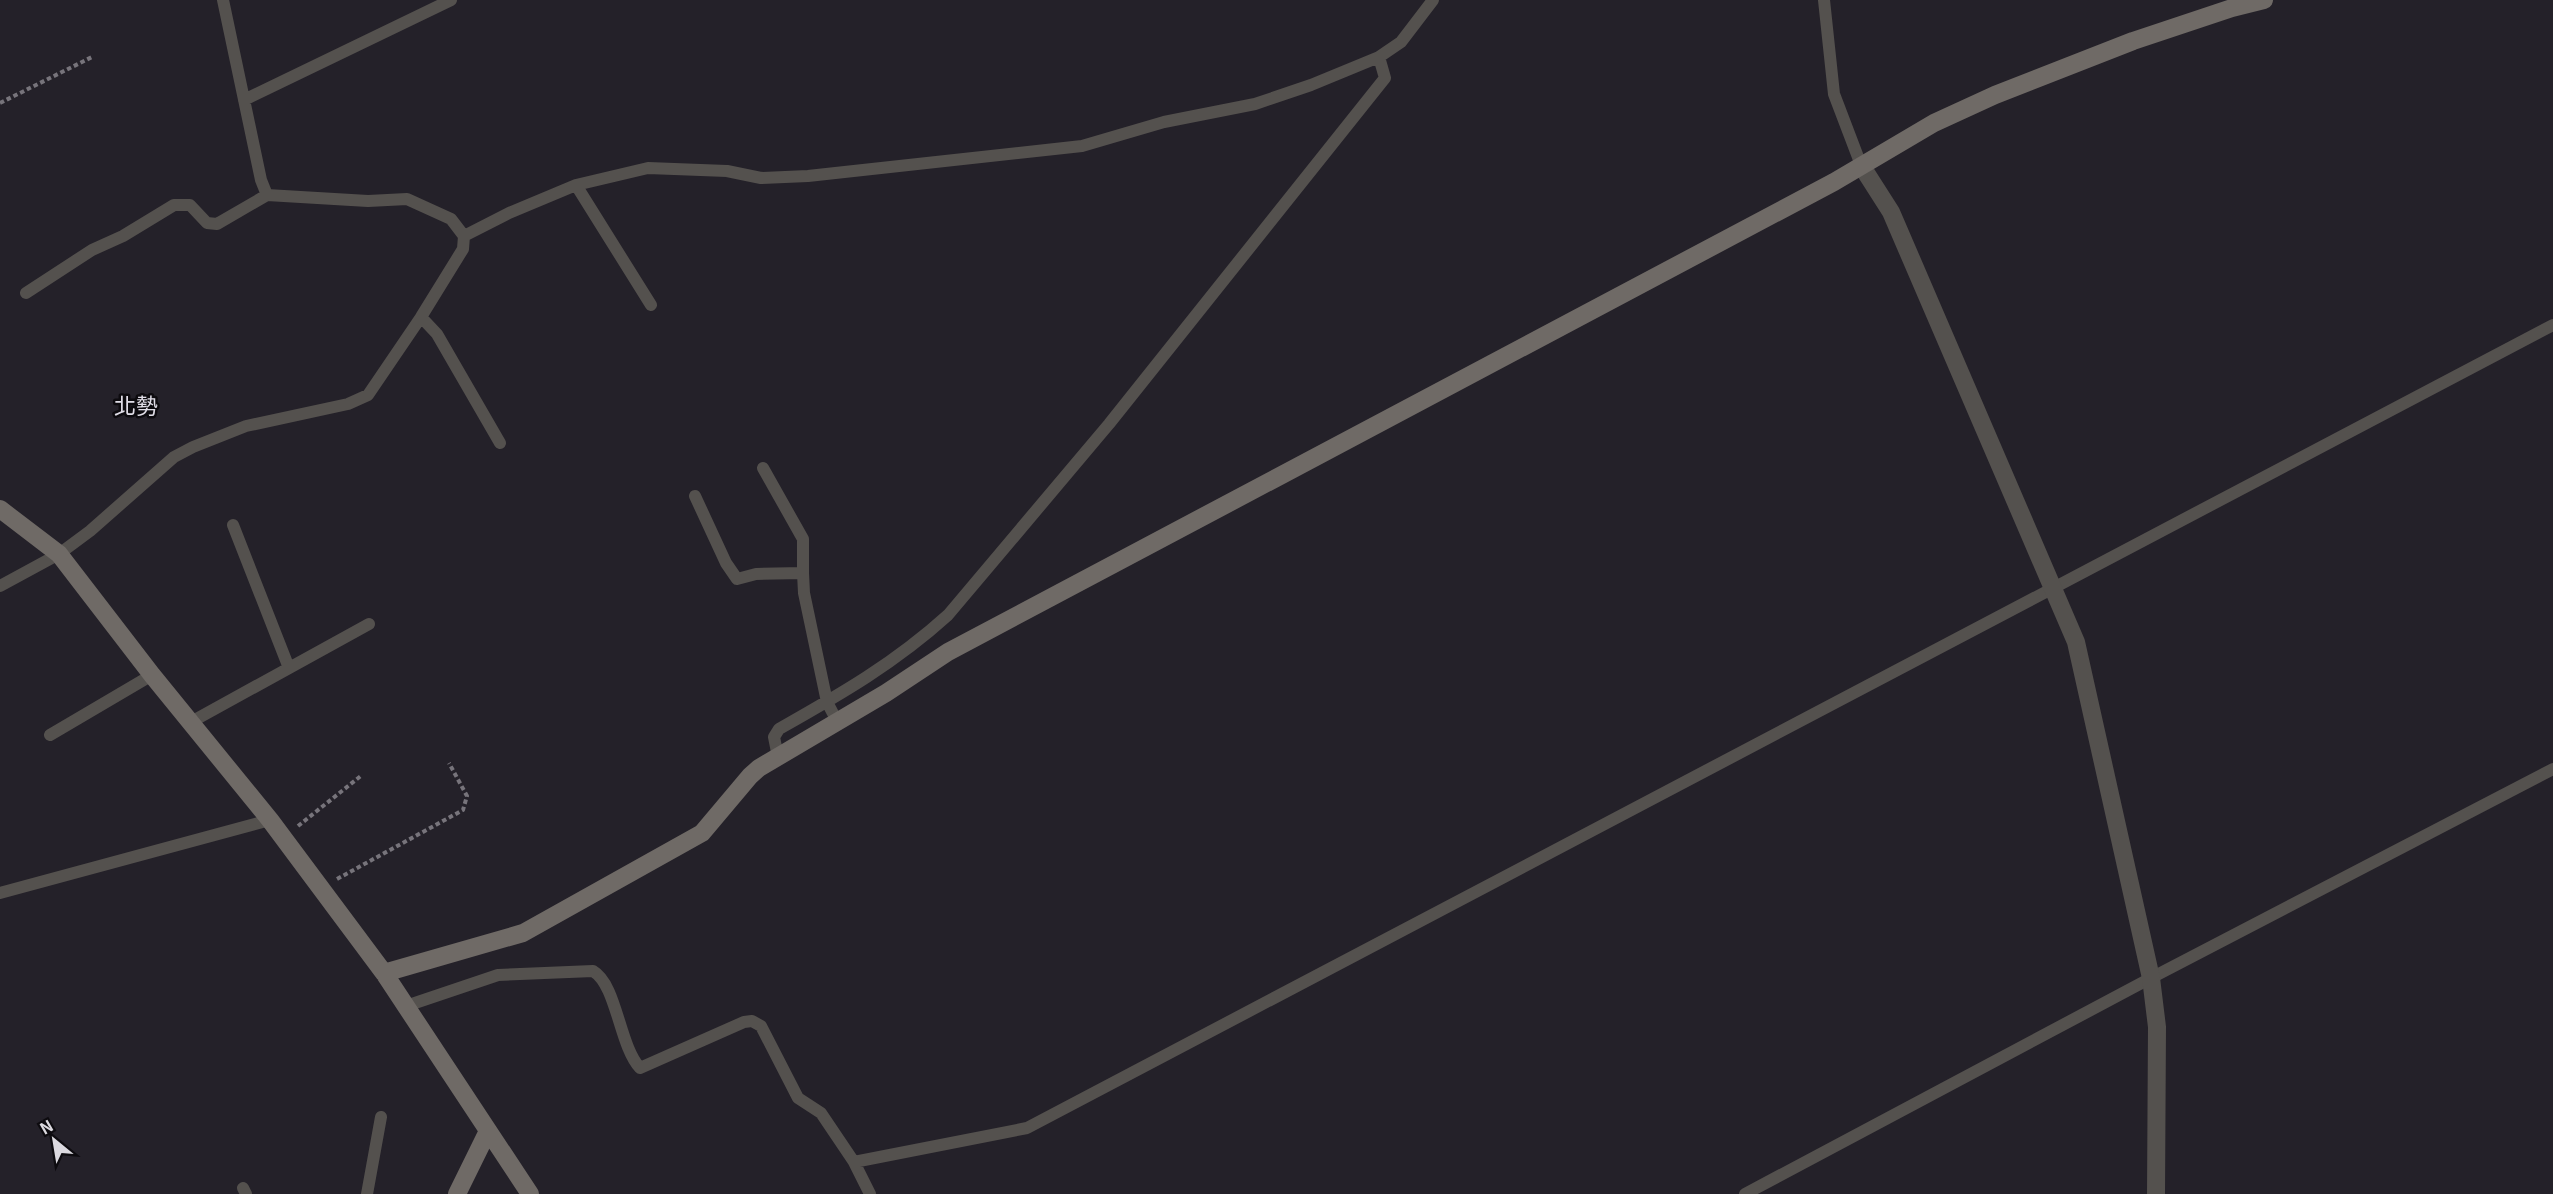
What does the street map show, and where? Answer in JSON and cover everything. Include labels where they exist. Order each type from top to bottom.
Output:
[{"type":"street","points":[[384,973],[523,933],[702,833],[750,776],[948,652],[1834,182],[1934,123],[1995,95],[2133,41],[2232,8],[2264,0]]},
{"type":"street","points":[[1861,165],[1891,212],[2076,642],[2151,978],[2157,1027],[2156,1194]]},
{"type":"street","points":[[0,509],[59,554],[152,675],[284,838],[384,973],[530,1194]]},
{"type":"street","points":[[457,1194],[488,1133]]},
{"type":"lane","points":[[223,0],[267,195]]},
{"type":"lane","points":[[244,100],[452,0]]},
{"type":"lane","points":[[464,236],[509,213],[576,185],[648,168],[727,171],[761,178],[808,176],[1082,146],[1164,122],[1255,104],[1311,86],[1379,57],[1401,42],[1433,0]]},
{"type":"lane","points":[[1824,0],[1834,94],[1861,165]]},
{"type":"lane","points":[[778,758],[774,737],[779,729],[853,688],[921,639],[956,606],[1108,424],[1385,78],[1379,57]]},
{"type":"lane","points":[[576,185],[651,305]]},
{"type":"lane","points":[[0,586],[59,554],[90,531],[174,457],[193,447],[246,426],[348,404],[368,394],[421,317],[463,249],[464,236],[451,219],[407,199],[368,201],[267,195],[217,224],[207,223],[190,205],[174,205],[123,236],[92,250],[26,293]]},
{"type":"lane","points":[[421,317],[437,334],[500,443]]},
{"type":"lane","points":[[854,1162],[1027,1128],[2553,325]]},
{"type":"lane","points":[[763,468],[803,539],[804,594],[827,702],[838,723]]},
{"type":"lane","points":[[695,496],[726,563],[736,579],[756,574],[803,573]]},
{"type":"lane","points":[[233,525],[289,668]]},
{"type":"lane","points":[[190,722],[369,624]]},
{"type":"lane","points":[[50,735],[152,675]]},
{"type":"lane","points":[[1745,1194],[2151,978],[2553,769]]},
{"type":"lane","points":[[0,893],[270,820]]},
{"type":"lane","points":[[406,1006],[498,975],[593,971],[604,980],[630,1056],[640,1068],[744,1022],[752,1022],[760,1026],[798,1098],[821,1113],[854,1162],[870,1194]]},
{"type":"lane","points":[[367,1194],[381,1117]]},
{"type":"path","points":[[0,103],[92,57]]},
{"type":"path","points":[[321,888],[464,810],[467,796],[449,763]]},
{"type":"path","points":[[284,838],[362,775]]},
{"type":"district","name":"北勢","points":[[136,406]]}]
